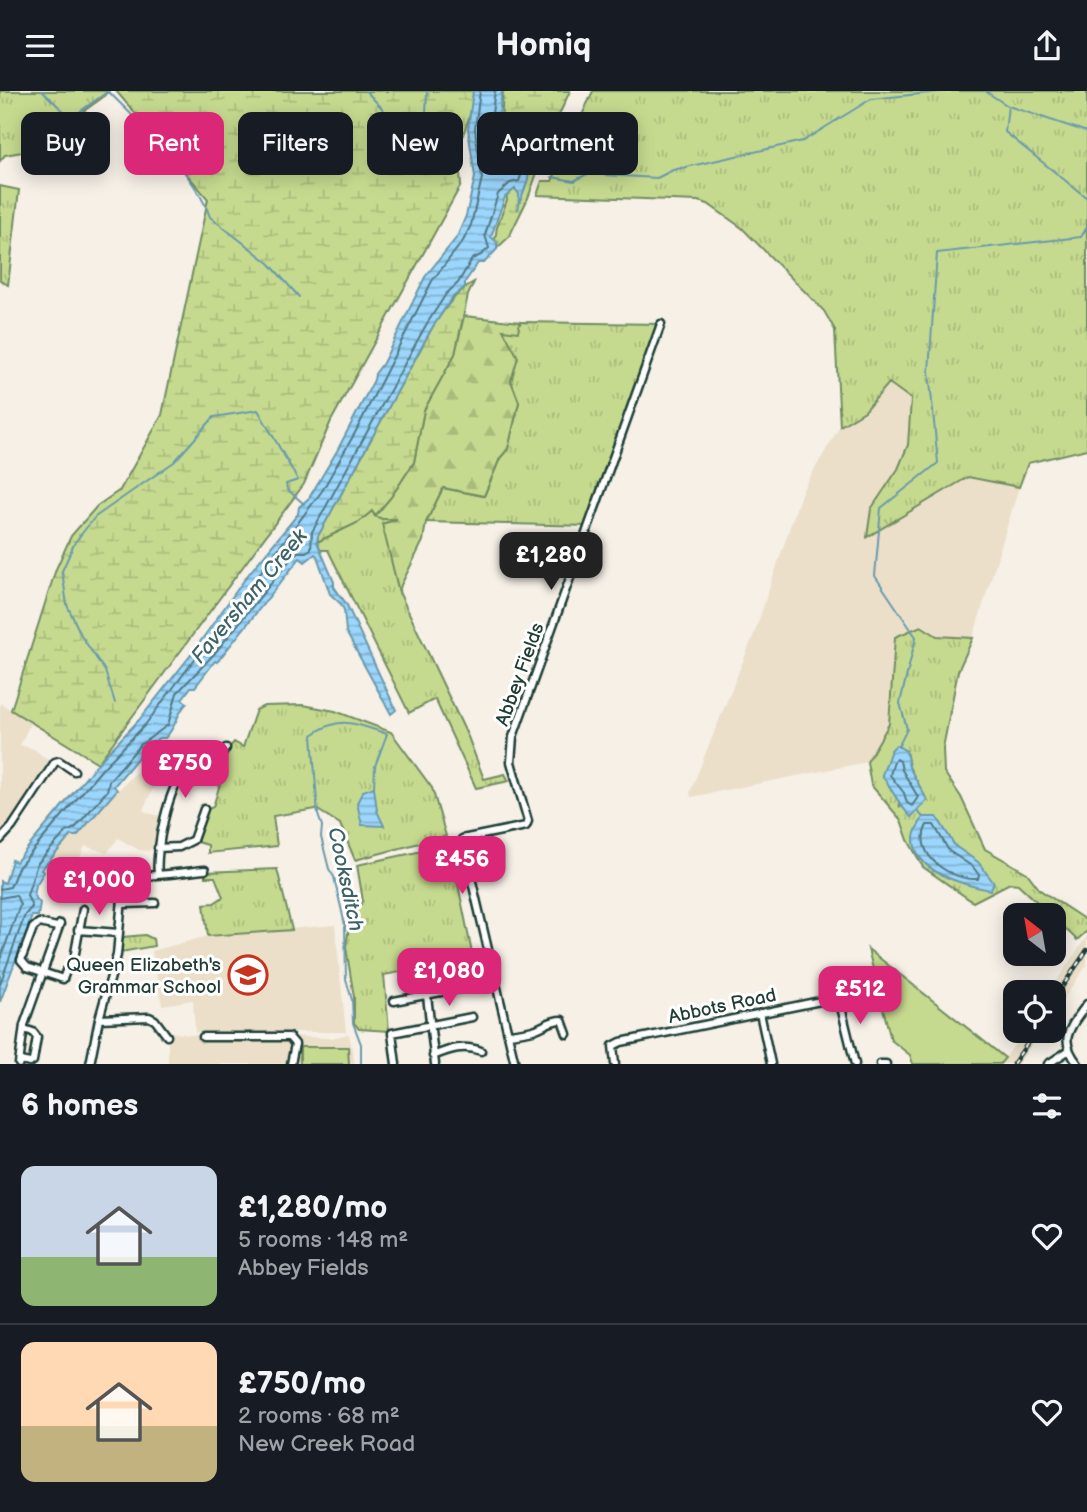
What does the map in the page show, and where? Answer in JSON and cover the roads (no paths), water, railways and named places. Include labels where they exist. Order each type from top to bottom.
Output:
[{"type":"street","name":"Abbey Fields","points":[[515,1064],[462,839],[526,826],[528,821],[511,762],[513,737],[661,324]]},
{"type":"street","points":[[158,874],[156,859],[165,812],[181,776],[188,769],[215,763],[226,748]]},
{"type":"street","points":[[0,840],[12,827],[55,762],[59,761],[74,771]]},
{"type":"street","points":[[158,848],[179,847],[193,840],[204,809]]},
{"type":"street","points":[[99,870],[107,875],[124,876],[205,870]]},
{"type":"street","points":[[90,1064],[99,1019],[111,982],[123,904],[124,876]]},
{"type":"street","points":[[123,904],[155,903]]},
{"type":"street","points":[[75,953],[83,909]]},
{"type":"street","points":[[24,1029],[33,1032],[37,1037],[33,1061],[30,1063],[19,1062],[24,1029],[31,1002],[44,971],[58,926],[39,923],[33,928],[21,960],[23,964],[44,971],[63,979],[66,971]]},
{"type":"street","points":[[78,930],[118,933]]},
{"type":"street","points":[[424,970],[435,1064]]},
{"type":"street","points":[[394,1001],[472,986]]},
{"type":"street","name":"Abbots Road","points":[[615,1064],[614,1046],[621,1042],[838,999],[855,1064]]},
{"type":"street","points":[[1077,1064],[1068,1051],[1066,1039],[1087,1004]]},
{"type":"street","points":[[760,1013],[771,1064]]},
{"type":"street","points":[[99,1019],[149,1017],[155,1020],[165,1034]]},
{"type":"street","points":[[396,1064],[392,1033],[472,1017]]},
{"type":"street","points":[[509,1034],[537,1029],[544,1023],[557,1020],[562,1020],[567,1034]]},
{"type":"street","points":[[203,1037],[289,1037],[295,1044],[291,1064]]},
{"type":"street","points":[[433,1056],[457,1047],[478,1047]]},
{"type":"street","points":[[1048,1064],[1068,1051]]},
{"type":"street","points":[[880,1064],[886,1064]]},
{"type":"water","name":"Faversham Creek","points":[[473,91],[502,91],[500,112],[477,112],[477,175],[528,175],[518,210],[519,194],[515,189],[505,197],[491,237],[497,242],[497,249],[484,263],[478,263],[465,282],[465,287],[452,298],[432,328],[317,542],[334,588],[346,603],[396,710],[391,714],[346,632],[344,610],[330,594],[317,556],[315,554],[305,562],[300,558],[217,662],[215,661],[182,699],[187,703],[169,734],[145,749],[114,786],[117,790],[77,836],[71,836],[41,870],[44,872],[36,885],[34,896],[40,903],[38,916],[32,916],[0,1002],[0,881],[5,883],[12,860],[16,862],[98,763],[139,720],[190,656],[247,576],[298,514],[299,507],[309,498],[337,451],[425,277],[457,237],[466,216],[475,177],[468,129]]},
{"type":"water","points":[[896,745],[906,751],[909,767],[927,800],[911,817],[882,775],[891,750]]},
{"type":"water","points":[[374,787],[377,811],[384,826],[362,825],[357,803],[363,791]]},
{"type":"water","points":[[923,817],[937,817],[955,846],[978,862],[994,883],[990,890],[942,875],[922,860],[916,850],[914,838]]},
{"type":"waterway","points":[[42,91],[71,118],[107,92]]},
{"type":"waterway","points":[[108,91],[180,166],[203,200],[210,217],[269,263],[299,297]]},
{"type":"waterway","points":[[366,91],[391,118],[408,123],[431,122],[426,114],[427,91]]},
{"type":"waterway","points":[[552,177],[574,181],[587,174],[657,178],[673,170],[803,141],[871,99],[949,91]]},
{"type":"waterway","points":[[985,91],[1008,106],[1087,132]]},
{"type":"waterway","points":[[1008,106],[1005,132],[1087,198]]},
{"type":"waterway","points":[[898,747],[907,729],[900,703],[916,637],[875,576],[881,508],[938,463],[929,371],[937,253],[1081,237],[1087,227]]},
{"type":"waterway","points":[[115,703],[105,671],[82,637],[67,605],[62,571],[75,542],[95,517],[174,462],[214,417],[258,410],[298,480],[286,484],[287,489],[304,504]]},
{"type":"waterway","points":[[333,585],[343,600]]},
{"type":"waterway","name":"Cooksditch","points":[[361,1064],[361,1044],[353,1023],[352,1000],[346,979],[345,925],[321,837],[312,735],[340,723],[357,724],[387,734],[375,766],[374,787]]},
{"type":"waterway","points":[[917,811],[923,817]]},
{"type":"railway","points":[[1066,981],[1087,950]]},
{"type":"railway","points":[[1013,1064],[1028,1043]]},
{"type":"place","name":"Queen Elizabeth's Grammar School","points":[[248,975]]}]
